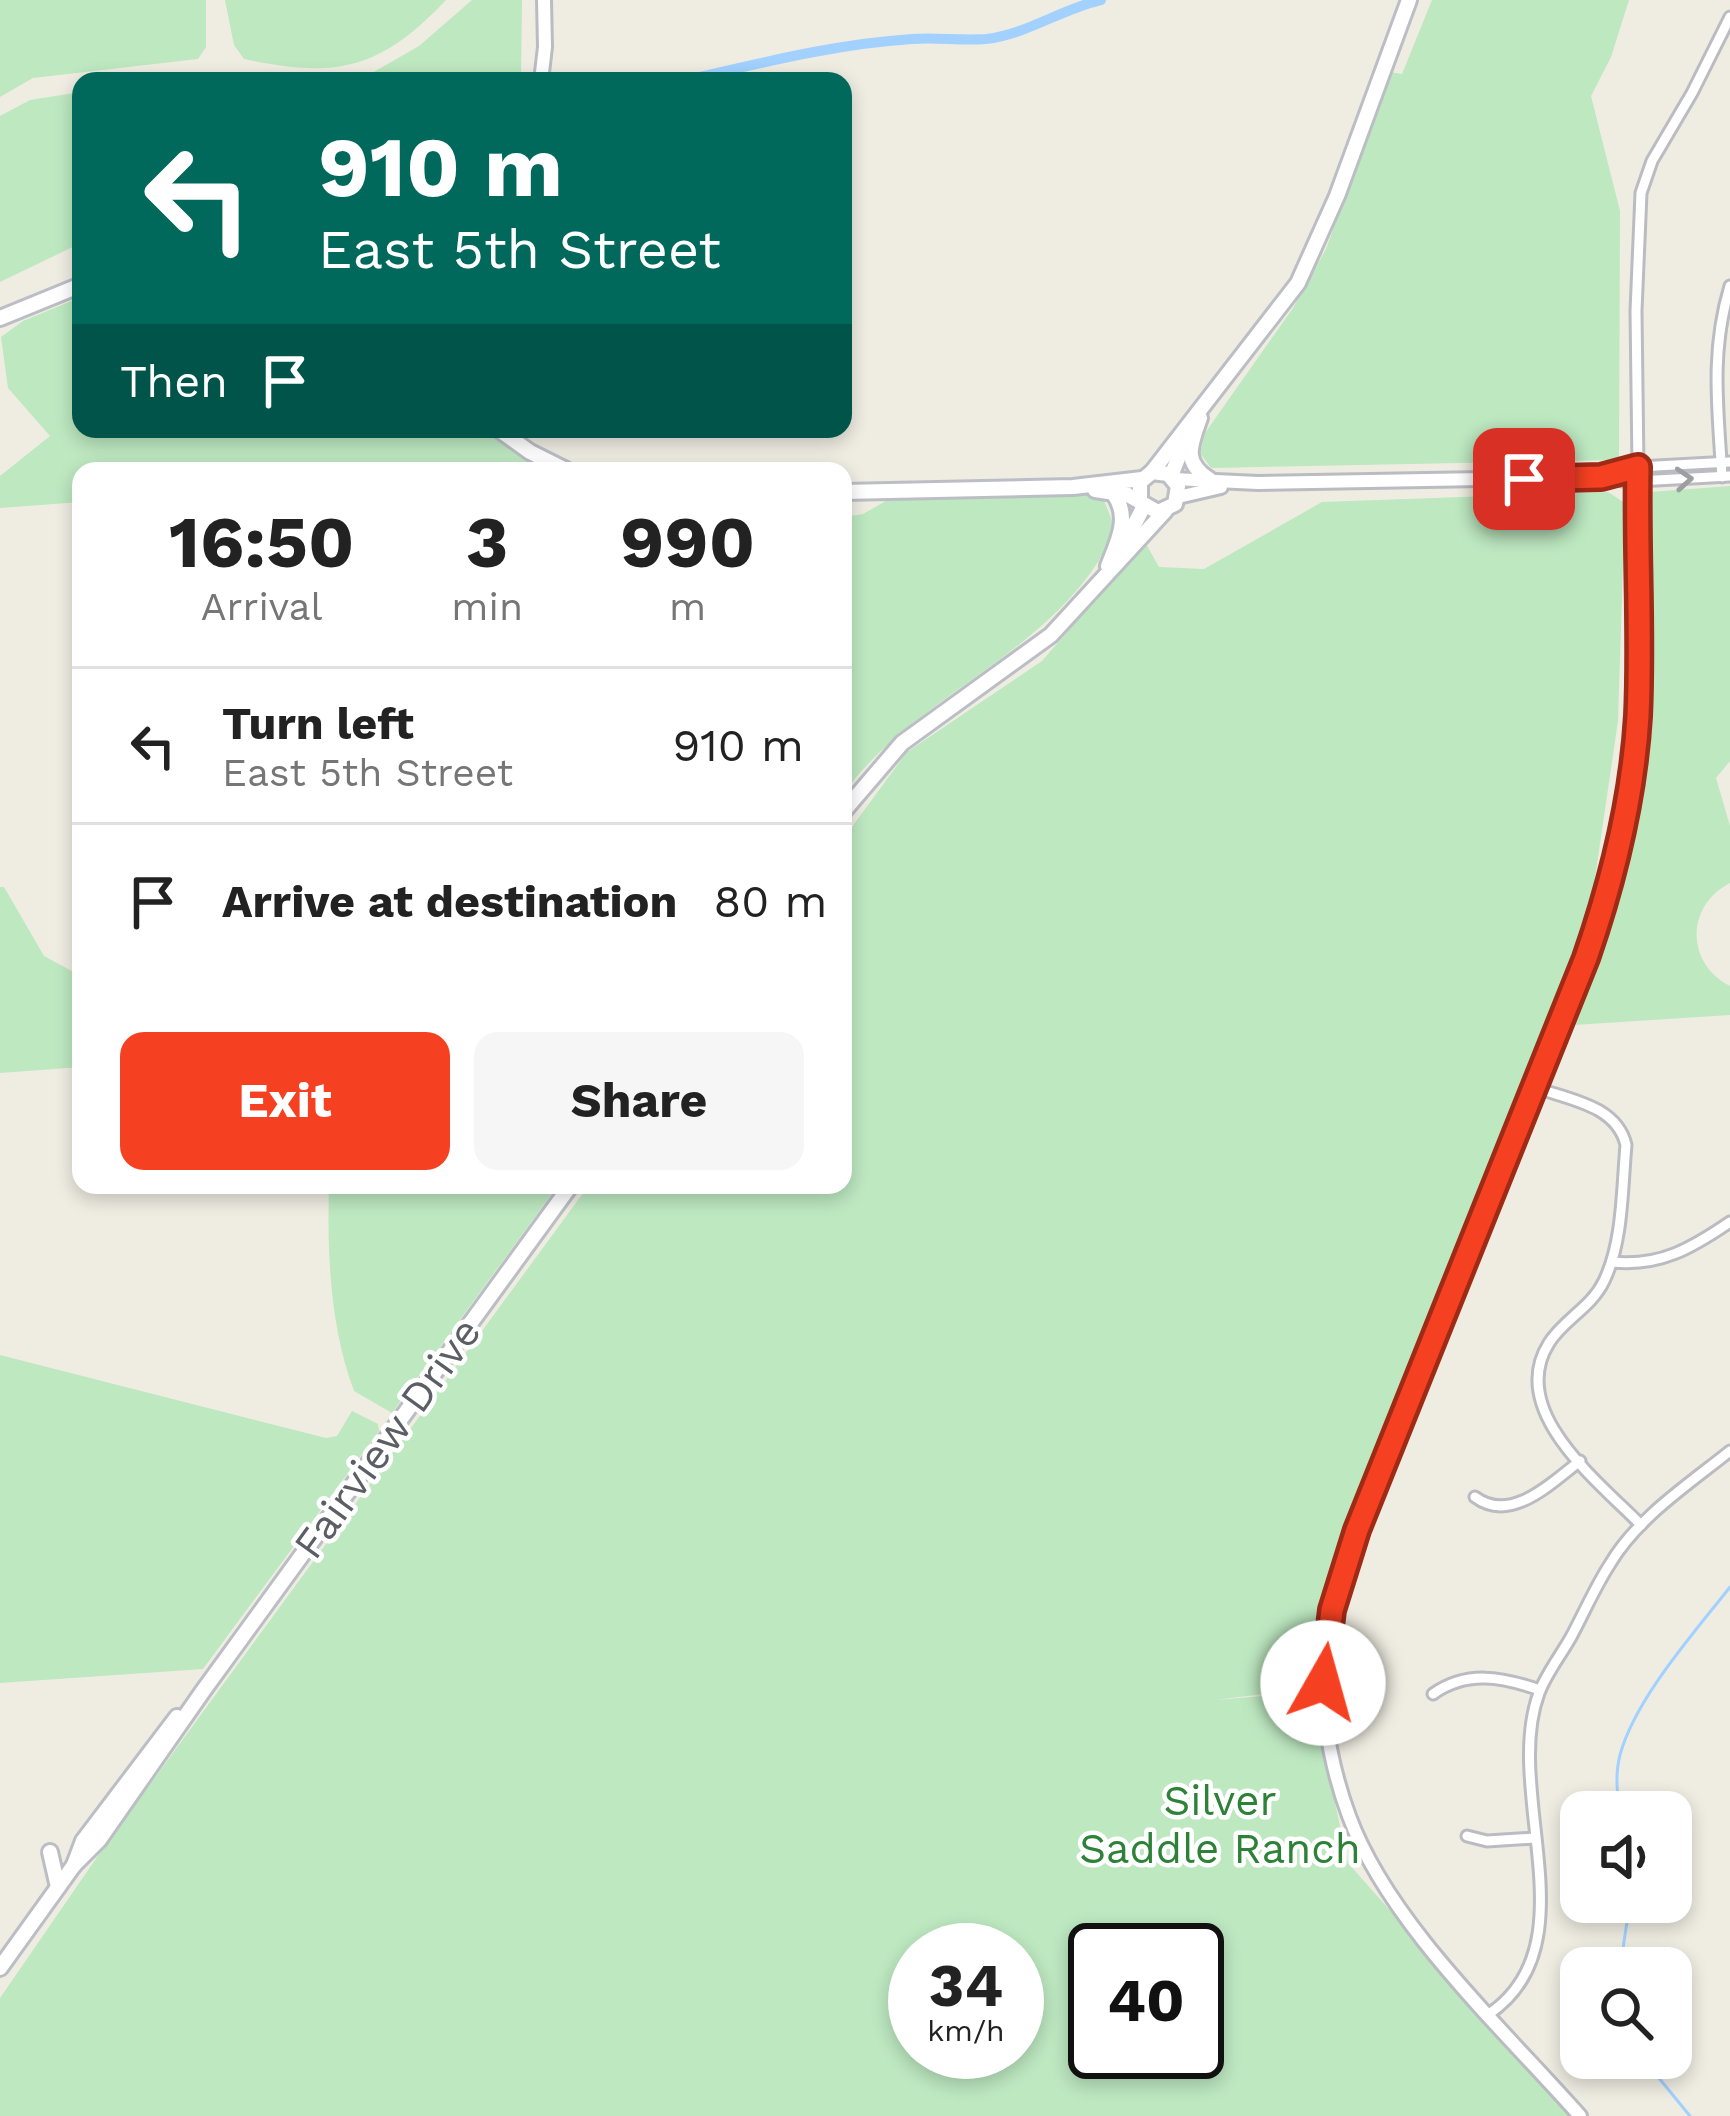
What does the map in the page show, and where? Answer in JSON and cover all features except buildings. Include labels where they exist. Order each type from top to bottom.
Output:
[{"type":"main road","points":[[1106,576],[1142,503],[1138,490],[1147,476],[1291,294],[1313,255],[1409,0]]},
{"type":"main road","points":[[0,318],[72,289]]},
{"type":"main road","points":[[852,801],[902,743],[1051,635],[1178,497],[1172,477],[1200,410]]},
{"type":"main road","points":[[1200,410],[1191,460],[1194,470],[1210,480]]},
{"type":"main road","points":[[510,438],[550,462]]},
{"type":"main road","points":[[852,492],[1072,487],[1172,477]]},
{"type":"main road","points":[[1072,487],[1113,493],[1154,512],[1165,511]]},
{"type":"main road","points":[[1106,576],[1123,520],[1123,506],[1113,493]]},
{"type":"main road","name":"Fairview Drive","points":[[0,1968],[74,1864],[83,1840],[171,1724],[202,1691],[565,1194]]},
{"type":"main road","points":[[50,1852],[58,1887]]},
{"type":"street","points":[[542,72],[544,0]]},
{"type":"street","points":[[1580,2116],[1400,1912],[1370,1864],[1348,1814],[1331,1750],[1323,1683],[1332,1610],[1357,1530],[1537,1088],[1604,904],[1629,800],[1639,672],[1636,310],[1641,194],[1652,161],[1730,17]]},
{"type":"street","points":[[1638,474],[1726,476],[1716,341],[1730,286]]},
{"type":"street","points":[[1172,477],[1258,483],[1601,477],[1726,463]]},
{"type":"street","points":[[1178,497],[1258,483]]},
{"type":"street","points":[[1537,1088],[1603,1112],[1622,1128],[1626,1145],[1612,1262],[1598,1293],[1550,1340],[1538,1376],[1545,1414],[1580,1462],[1641,1526]]},
{"type":"street","points":[[1612,1262],[1643,1263],[1678,1255],[1730,1222]]},
{"type":"street","points":[[1489,2014],[1518,1989],[1531,1967],[1540,1918],[1528,1743],[1540,1690],[1610,1562],[1641,1526],[1730,1450]]},
{"type":"street","points":[[1475,1497],[1499,1507],[1520,1502],[1580,1462]]},
{"type":"street","points":[[1433,1694],[1454,1679],[1509,1679],[1540,1690]]},
{"type":"street","points":[[1467,1837],[1487,1841],[1535,1838]]},
{"type":"green space","points":[[0,0],[206,0],[206,47],[198,59],[33,78],[0,97]]},
{"type":"green space","points":[[225,0],[446,0],[377,55],[331,68],[305,68],[244,59],[234,45]]},
{"type":"green space","points":[[472,0],[522,0],[521,72],[374,72],[419,46]]},
{"type":"green space","points":[[1432,0],[1629,0],[1611,57],[1591,96],[1620,211],[1619,460],[1211,468],[1200,453],[1205,433],[1293,308],[1326,249],[1390,72],[1402,74]]},
{"type":"green space","points":[[72,93],[72,247],[0,282],[0,116],[30,100]]},
{"type":"green space","points":[[72,301],[72,438],[496,438],[535,462],[72,462],[72,503],[0,508],[0,476],[50,436],[8,388],[1,337],[23,321]]},
{"type":"green space","points":[[1730,486],[1730,761],[1716,778],[1730,826],[1730,883],[1705,906],[1697,935],[1705,964],[1730,986],[1730,1015],[1574,1025],[1624,873],[1642,781],[1648,659],[1646,497],[1650,492]]},
{"type":"green space","name":"Silver Saddle Ranch","points":[[1608,492],[1625,503],[1618,721],[1591,905],[1542,1046],[1473,1204],[1333,1571],[1311,1688],[1215,1700],[1311,1692],[1348,1863],[1572,2116],[0,2116],[0,1998],[104,1847],[582,1194],[852,1194],[852,827],[907,752],[1042,661],[1145,542],[1159,567],[1204,569],[1322,502]]},
{"type":"green space","points":[[1090,493],[1103,498],[1113,523],[1118,524],[1094,568],[1064,605],[911,725],[852,784],[852,516],[893,497]]},
{"type":"green space","points":[[0,887],[4,887],[44,956],[72,971],[72,1068],[0,1073]]},
{"type":"green space","points":[[329,1194],[551,1194],[392,1413],[354,1391],[340,1341]]},
{"type":"green space","points":[[0,1355],[326,1438],[337,1436],[352,1411],[378,1424],[379,1431],[203,1669],[0,1683]]},
{"type":"waterway","points":[[723,72],[854,45],[1001,36],[1101,0]]},
{"type":"waterway","points":[[1617,1791],[1620,1755],[1638,1712],[1730,1587]]},
{"type":"waterway","points":[[1623,1947],[1627,1923]]},
{"type":"waterway","points":[[1660,2079],[1690,2116]]},
{"type":"route","points":[[1323,1683],[1332,1610],[1357,1530],[1586,958],[1629,800],[1639,672],[1638,467],[1601,477],[1524,479]]}]
